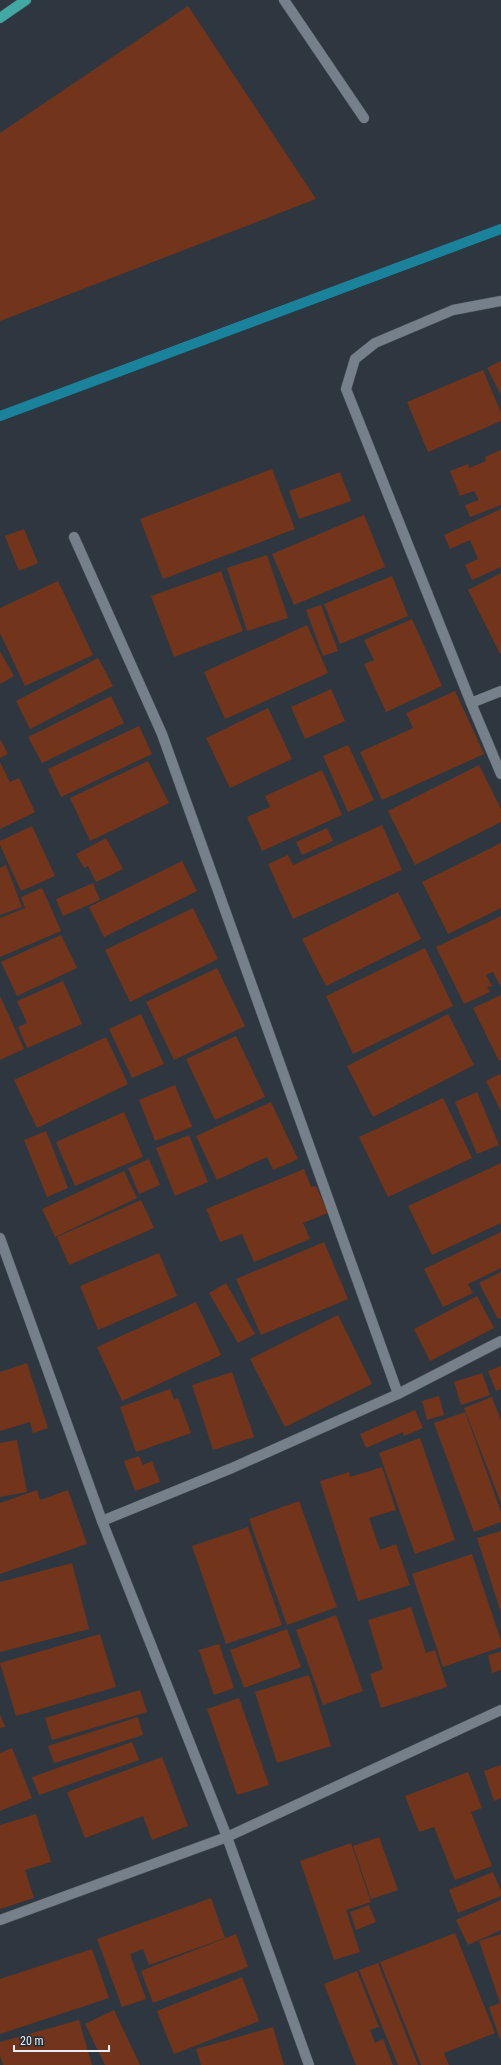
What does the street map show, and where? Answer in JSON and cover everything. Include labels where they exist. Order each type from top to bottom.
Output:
[{"type":"main road","points":[[0,18],[26,0]]},
{"type":"street","points":[[284,0],[364,118]]},
{"type":"street","points":[[501,301],[453,310],[375,343],[355,359],[346,388],[471,703],[501,774]]},
{"type":"street","points":[[74,537],[162,734],[398,1394]]},
{"type":"street","points":[[471,703],[501,691]]},
{"type":"street","points":[[0,1238],[102,1521],[227,1837],[309,2065]]},
{"type":"street","points":[[102,1521],[232,1468],[398,1394],[501,1341]]},
{"type":"street","points":[[0,1920],[227,1837],[501,1710]]},
{"type":"building","points":[[188,6],[316,199],[0,321],[0,133]]},
{"type":"building","points":[[501,361],[501,395],[487,368]]},
{"type":"building","points":[[483,370],[501,413],[501,421],[428,452],[407,402]]},
{"type":"building","points":[[501,450],[501,505],[470,517],[465,505],[479,500],[474,491],[460,496],[450,471],[468,464],[469,468],[486,461],[485,457]]},
{"type":"building","points":[[272,469],[295,529],[163,579],[140,519]]},
{"type":"building","points":[[340,472],[351,501],[299,519],[289,491]]},
{"type":"building","points":[[501,509],[501,567],[472,580],[465,565],[478,559],[470,540],[450,549],[444,535]]},
{"type":"building","points":[[364,515],[385,567],[294,605],[272,554]]},
{"type":"building","points":[[24,529],[38,563],[19,571],[5,536]]},
{"type":"building","points":[[267,555],[288,618],[247,631],[227,568]]},
{"type":"building","points":[[221,571],[243,631],[174,657],[151,596]]},
{"type":"building","points":[[501,573],[501,653],[500,654],[468,590]]},
{"type":"building","points":[[392,576],[408,616],[340,644],[324,604]]},
{"type":"building","points":[[58,581],[93,655],[25,686],[0,633],[0,608]]},
{"type":"building","points":[[321,605],[338,651],[323,656],[306,610]]},
{"type":"building","points":[[412,619],[442,686],[386,712],[364,664],[374,660],[364,640]]},
{"type":"building","points":[[307,625],[328,673],[225,719],[204,672]]},
{"type":"building","points":[[0,651],[14,676],[0,684]]},
{"type":"building","points":[[98,658],[113,686],[30,729],[16,701]]},
{"type":"building","points":[[331,689],[345,721],[305,739],[291,707]]},
{"type":"building","points":[[455,691],[484,754],[382,800],[360,752],[413,728],[406,713]]},
{"type":"building","points":[[111,696],[124,723],[42,763],[28,737]]},
{"type":"building","points":[[268,708],[292,759],[230,788],[206,738]]},
{"type":"building","points":[[139,726],[152,754],[61,797],[48,769]]},
{"type":"building","points":[[0,739],[8,754],[0,758]]},
{"type":"building","points":[[348,745],[374,800],[348,812],[323,756]]},
{"type":"building","points":[[148,761],[169,803],[90,841],[70,798]]},
{"type":"building","points":[[0,762],[10,782],[19,778],[35,812],[0,829]]},
{"type":"building","points":[[479,765],[501,809],[501,822],[415,865],[388,811]]},
{"type":"building","points":[[322,770],[342,815],[262,851],[247,817],[270,807],[265,796]]},
{"type":"building","points":[[382,825],[402,870],[293,919],[268,864],[288,855],[293,865]]},
{"type":"building","points":[[32,826],[55,876],[21,891],[0,845],[0,841]]},
{"type":"building","points":[[327,828],[333,841],[302,855],[296,842]]},
{"type":"building","points":[[106,838],[123,869],[96,882],[88,866],[84,868],[76,854]]},
{"type":"building","points":[[501,843],[501,908],[448,934],[422,882]]},
{"type":"building","points":[[182,861],[197,891],[104,937],[89,907]]},
{"type":"building","points":[[6,865],[22,907],[0,915],[0,868]]},
{"type":"building","points":[[93,883],[100,900],[63,916],[56,899]]},
{"type":"building","points":[[42,888],[61,931],[0,957],[0,918],[25,908],[21,897]]},
{"type":"building","points":[[398,892],[421,939],[326,986],[302,939]]},
{"type":"building","points":[[193,908],[218,959],[130,1002],[105,950]]},
{"type":"building","points":[[501,916],[501,987],[493,972],[486,975],[492,986],[487,987],[490,992],[464,1004],[436,947]]},
{"type":"building","points":[[61,935],[77,968],[17,996],[1,962]]},
{"type":"building","points":[[425,948],[453,1006],[353,1054],[326,996]]},
{"type":"building","points":[[217,968],[245,1026],[174,1060],[146,1002]]},
{"type":"building","points":[[63,981],[82,1024],[27,1048],[18,1027],[27,1023],[17,1001]]},
{"type":"building","points":[[501,995],[501,1060],[499,1061],[473,1008]]},
{"type":"building","points":[[0,996],[24,1049],[0,1060]]},
{"type":"building","points":[[141,1014],[164,1064],[132,1078],[109,1029]]},
{"type":"building","points":[[448,1014],[474,1065],[373,1117],[347,1066]]},
{"type":"building","points":[[236,1036],[265,1097],[215,1120],[186,1059]]},
{"type":"building","points":[[106,1037],[128,1084],[37,1128],[14,1080]]},
{"type":"building","points":[[500,1074],[501,1076],[501,1111],[486,1081]]},
{"type":"building","points":[[175,1085],[192,1127],[155,1141],[139,1100]]},
{"type":"building","points":[[477,1092],[499,1145],[477,1154],[455,1102]]},
{"type":"building","points":[[443,1098],[472,1158],[388,1197],[359,1137]]},
{"type":"building","points":[[271,1102],[298,1159],[273,1170],[267,1157],[217,1180],[196,1136]]},
{"type":"building","points":[[124,1112],[143,1157],[75,1186],[56,1142]]},
{"type":"building","points":[[46,1131],[68,1188],[47,1197],[24,1140]]},
{"type":"building","points":[[189,1135],[208,1182],[175,1196],[156,1148]]},
{"type":"building","points":[[149,1159],[160,1185],[139,1194],[128,1168]]},
{"type":"building","points":[[501,1163],[501,1223],[432,1255],[408,1206]]},
{"type":"building","points":[[304,1169],[311,1187],[316,1186],[328,1213],[303,1223],[310,1239],[254,1262],[242,1234],[220,1242],[206,1209]]},
{"type":"building","points":[[124,1171],[137,1198],[55,1237],[42,1209]]},
{"type":"building","points":[[141,1200],[154,1228],[69,1265],[57,1237]]},
{"type":"building","points":[[501,1232],[501,1268],[468,1284],[473,1293],[443,1307],[424,1269]]},
{"type":"building","points":[[324,1242],[348,1299],[261,1335],[236,1279]]},
{"type":"building","points":[[159,1253],[177,1296],[98,1330],[80,1286]]},
{"type":"building","points":[[501,1272],[501,1318],[498,1319],[479,1283]]},
{"type":"building","points":[[226,1283],[255,1334],[238,1343],[209,1293]]},
{"type":"building","points":[[477,1296],[494,1328],[430,1361],[414,1329]]},
{"type":"building","points":[[196,1302],[221,1355],[122,1401],[97,1347]]},
{"type":"building","points":[[338,1315],[372,1384],[285,1427],[250,1359]]},
{"type":"building","points":[[27,1363],[48,1428],[33,1433],[30,1422],[0,1431],[0,1372]]},
{"type":"building","points":[[501,1366],[501,1389],[496,1391],[488,1371]]},
{"type":"building","points":[[232,1372],[254,1437],[213,1450],[192,1385]]},
{"type":"building","points":[[482,1373],[490,1395],[461,1405],[454,1382]]},
{"type":"building","points":[[170,1389],[174,1400],[178,1398],[191,1433],[136,1452],[120,1407]]},
{"type":"building","points":[[439,1396],[444,1415],[427,1420],[422,1401]]},
{"type":"building","points":[[492,1397],[501,1421],[501,1503],[464,1408]]},
{"type":"building","points":[[415,1410],[423,1428],[404,1436],[403,1432],[366,1448],[360,1434]]},
{"type":"building","points":[[465,1412],[501,1512],[501,1522],[474,1532],[434,1423]]},
{"type":"building","points":[[420,1438],[455,1540],[415,1554],[379,1453]]},
{"type":"building","points":[[17,1440],[27,1492],[0,1497],[0,1443]]},
{"type":"building","points":[[139,1456],[143,1465],[152,1461],[160,1482],[135,1491],[124,1461]]},
{"type":"building","points":[[382,1467],[396,1510],[369,1518],[380,1550],[396,1544],[410,1585],[358,1601],[320,1481],[349,1472],[350,1477]]},
{"type":"building","points":[[37,1490],[40,1500],[68,1490],[87,1544],[0,1574],[0,1503]]},
{"type":"building","points":[[299,1501],[337,1607],[287,1625],[249,1519]]},
{"type":"building","points":[[248,1527],[282,1625],[226,1644],[192,1546]]},
{"type":"building","points":[[501,1531],[501,1613],[477,1538]]},
{"type":"building","points":[[472,1554],[501,1641],[501,1647],[443,1667],[412,1574]]},
{"type":"building","points":[[72,1563],[89,1629],[0,1652],[0,1582]]},
{"type":"building","points":[[411,1607],[426,1653],[435,1650],[447,1687],[381,1708],[370,1674],[383,1669],[368,1620]]},
{"type":"building","points":[[336,1615],[363,1691],[323,1705],[296,1630]]},
{"type":"building","points":[[287,1629],[301,1667],[244,1688],[230,1650]]},
{"type":"building","points":[[100,1634],[116,1687],[16,1716],[0,1663]]},
{"type":"building","points":[[219,1644],[234,1688],[214,1695],[199,1650]]},
{"type":"building","points":[[501,1652],[501,1670],[492,1673],[488,1655]]},
{"type":"building","points":[[309,1675],[331,1746],[277,1763],[255,1692]]},
{"type":"building","points":[[140,1690],[147,1712],[52,1740],[45,1718]]},
{"type":"building","points":[[239,1698],[269,1785],[237,1795],[207,1709]]},
{"type":"building","points":[[0,1714],[5,1727],[0,1728]]},
{"type":"building","points":[[138,1717],[143,1735],[54,1763],[48,1746]]},
{"type":"building","points":[[132,1742],[139,1760],[39,1795],[32,1777]]},
{"type":"building","points":[[12,1748],[32,1798],[0,1811],[0,1753]]},
{"type":"building","points":[[162,1757],[188,1826],[152,1840],[143,1816],[85,1838],[67,1792]]},
{"type":"building","points":[[501,1765],[501,1798],[494,1801],[484,1771]]},
{"type":"building","points":[[468,1772],[482,1808],[471,1812],[492,1866],[455,1880],[434,1827],[419,1832],[405,1796]]},
{"type":"building","points":[[36,1814],[51,1862],[25,1870],[34,1898],[0,1909],[0,1825]]},
{"type":"building","points":[[379,1837],[398,1890],[371,1899],[353,1846]]},
{"type":"building","points":[[351,1843],[371,1902],[346,1910],[360,1952],[334,1960],[300,1861]]},
{"type":"building","points":[[493,1872],[501,1891],[501,1896],[458,1913],[449,1890]]},
{"type":"building","points":[[211,1898],[225,1938],[149,1965],[143,1949],[130,1954],[146,1999],[122,2007],[97,1939]]},
{"type":"building","points":[[501,1900],[501,1930],[468,1945],[456,1920]]},
{"type":"building","points":[[369,1905],[376,1922],[356,1930],[350,1912]]},
{"type":"building","points":[[455,1933],[495,2033],[444,2053],[449,2065],[421,2065],[380,1962]]},
{"type":"building","points":[[236,1934],[248,1967],[153,2003],[141,1971]]},
{"type":"building","points":[[501,1934],[500,2039],[489,2007],[500,2003],[479,1941]]},
{"type":"building","points":[[92,1949],[109,1998],[0,2034],[0,1979]]},
{"type":"building","points":[[378,1963],[418,2065],[398,2065],[359,1970]]},
{"type":"building","points":[[357,1971],[379,2027],[370,2030],[375,2043],[383,2039],[393,2065],[356,2065],[324,1984]]},
{"type":"building","points":[[242,1977],[259,2021],[174,2054],[157,2011]]},
{"type":"building","points":[[114,2010],[140,2065],[105,2065],[85,2024]]},
{"type":"building","points":[[79,2020],[92,2065],[3,2065],[0,2056],[0,2042]]},
{"type":"building","points":[[273,2027],[284,2065],[201,2065],[196,2049]]},
{"type":"waterway","points":[[0,416],[501,229]]}]
